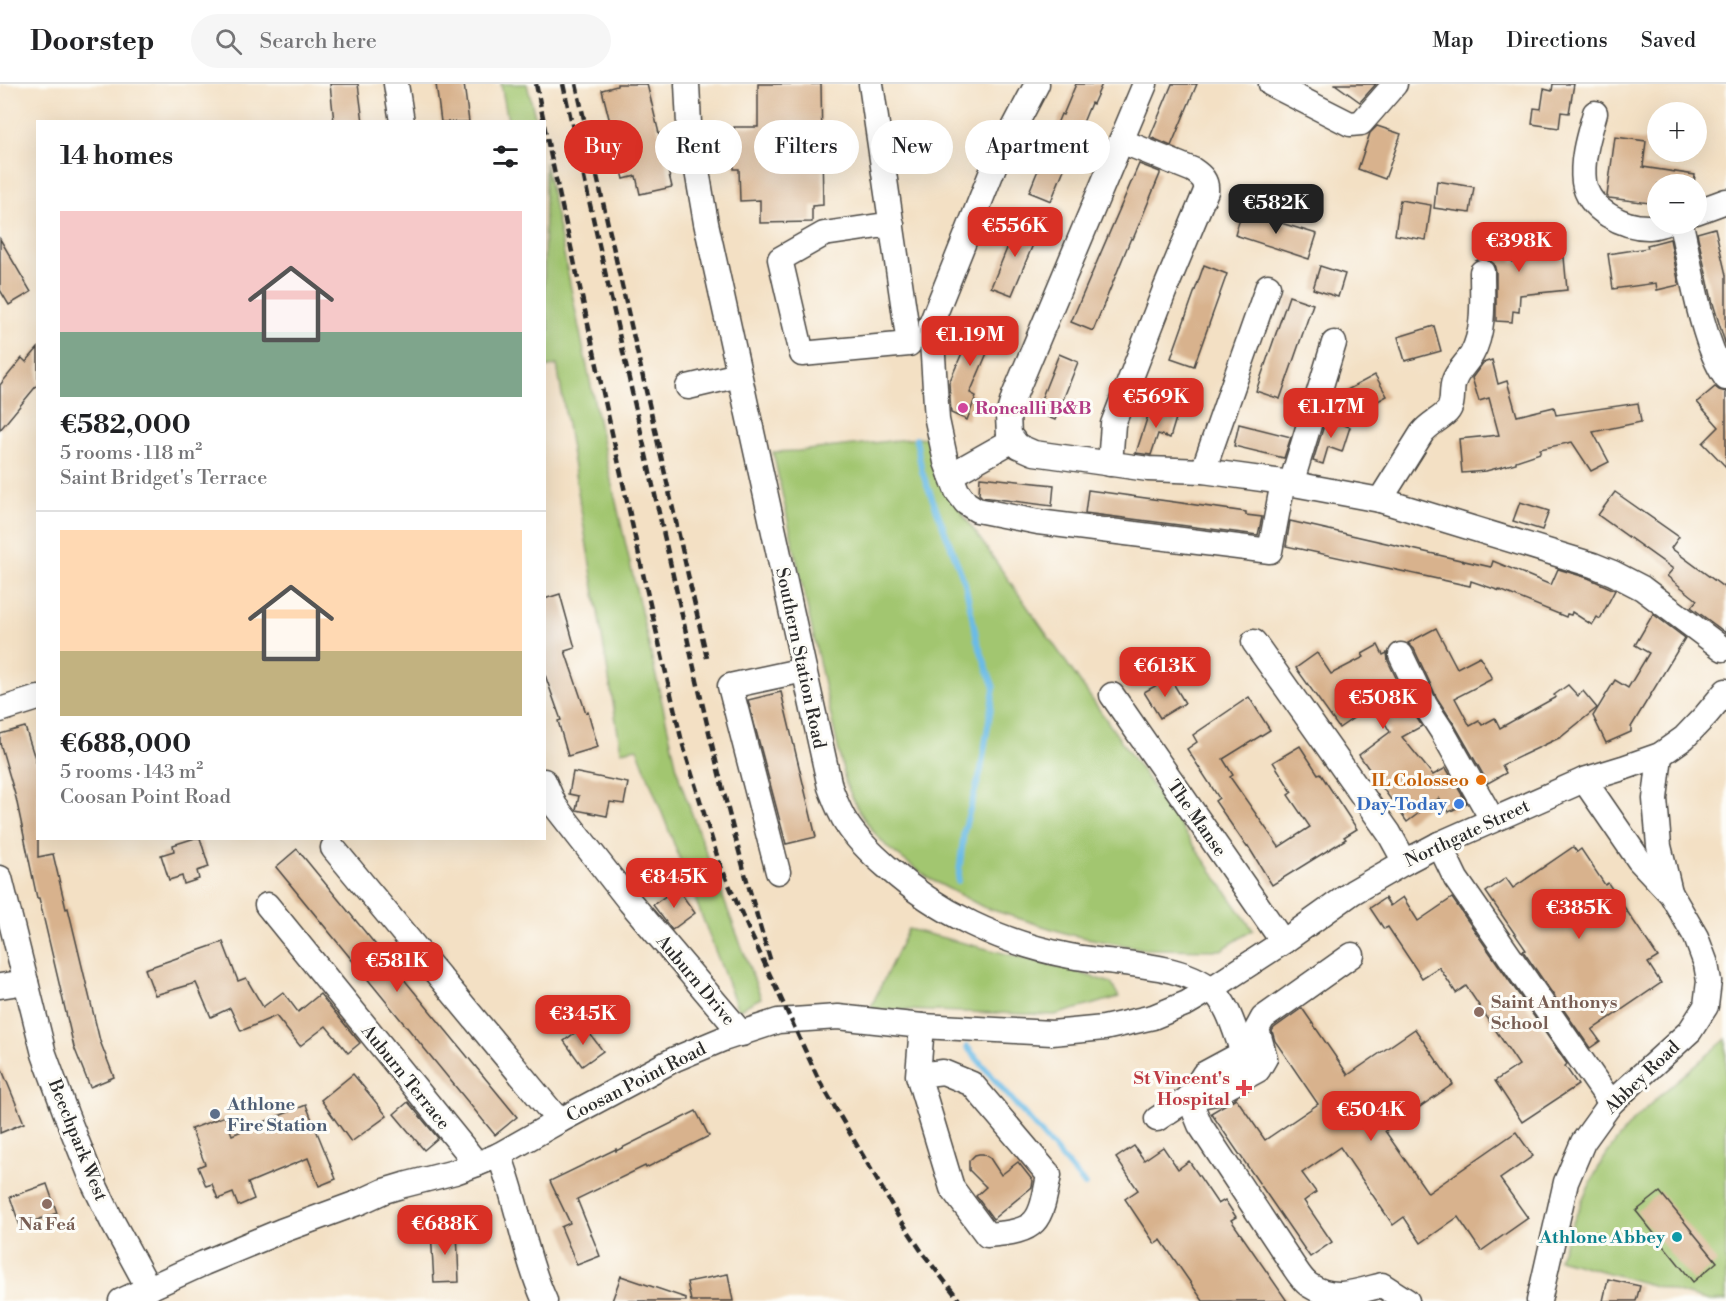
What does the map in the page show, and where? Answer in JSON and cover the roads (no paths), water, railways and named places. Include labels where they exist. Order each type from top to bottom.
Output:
[{"type":"street","points":[[396,84],[402,120]]},
{"type":"street","name":"Southern Station Road","points":[[687,84],[689,124],[706,224],[830,787],[838,808],[856,837],[903,882],[958,918],[1033,947],[1070,956],[1162,969],[1187,975],[1211,989]]},
{"type":"street","points":[[871,84],[892,224],[909,344],[802,354],[780,259],[824,234],[892,224]]},
{"type":"street","points":[[1037,84],[995,164],[931,324],[937,420],[946,462],[960,495],[966,503],[977,510],[1038,522],[1270,551],[1287,483],[1334,343]]},
{"type":"street","points":[[1145,84],[1014,396],[1007,427],[1009,435],[1018,446],[1034,453],[1158,470],[1203,471],[1380,500],[1613,573],[1642,588],[1723,648]]},
{"type":"street","points":[[1271,84],[1353,124],[1361,123],[1395,84]]},
{"type":"street","points":[[1595,113],[1584,160],[1584,186],[1602,210],[1619,221],[1647,226]]},
{"type":"street","points":[[1110,464],[1113,424],[1207,184],[1202,176],[1193,170],[1121,141]]},
{"type":"street","points":[[1707,208],[1726,201]]},
{"type":"street","points":[[1683,234],[1699,308],[1714,354],[1726,378]]},
{"type":"street","points":[[1380,500],[1422,433],[1448,411],[1454,381],[1473,353],[1478,339],[1482,307],[1482,272]]},
{"type":"street","points":[[1203,471],[1268,285]]},
{"type":"street","points":[[688,387],[739,375]]},
{"type":"street","points":[[951,475],[1013,440]]},
{"type":"street","points":[[1254,642],[1389,833],[1405,862]]},
{"type":"street","points":[[1401,655],[1425,705],[1492,819]]},
{"type":"street","points":[[778,872],[730,686],[804,670]]},
{"type":"street","name":"Northgate Street","points":[[1211,989],[1283,942],[1353,892],[1439,844],[1584,780],[1660,755],[1684,738],[1726,691]]},
{"type":"street","name":"The Manse","points":[[1112,695],[1283,942]]},
{"type":"street","points":[[0,710],[36,699]]},
{"type":"street","name":"Abbey Road","points":[[1660,755],[1655,799],[1659,846],[1671,894]]},
{"type":"street","name":"Abbey Road","points":[[1539,1301],[1566,1182],[1582,1142],[1611,1103],[1690,1031],[1706,1006],[1709,981],[1706,964],[1696,937],[1671,894],[1639,860],[1584,780]]},
{"type":"street","name":"Auburn Drive","points":[[546,786],[555,806],[630,902],[742,1034]]},
{"type":"street","points":[[1439,844],[1456,879],[1611,1103]]},
{"type":"street","points":[[333,848],[559,1121]]},
{"type":"street","name":"Beechpark West","points":[[0,878],[44,1054],[94,1184],[149,1289]]},
{"type":"street","name":"Auburn Terrace","points":[[267,905],[488,1160],[506,1172],[534,1275],[545,1301]]},
{"type":"street","points":[[1157,1119],[1189,1098],[1216,1093],[1258,1070],[1264,1058],[1257,1029],[1263,1018],[1352,955]]},
{"type":"street","points":[[0,986],[26,982]]},
{"type":"street","points":[[1189,1098],[1204,1074],[1243,1053],[1226,1007],[1211,989]]},
{"type":"street","name":"Coosan Point Road","points":[[121,1301],[204,1263],[384,1191],[455,1172],[488,1160],[675,1059],[723,1039],[781,1020],[838,1017],[922,1026],[1052,1033],[1104,1028],[1153,1017],[1187,1004],[1211,989]]},
{"type":"street","points":[[918,1075],[943,1072],[972,1084],[1049,1175],[1043,1207],[1035,1223],[1012,1233],[987,1235],[952,1188],[918,1075],[922,1026]]},
{"type":"street","points":[[1189,1098],[1200,1125],[1308,1285],[1332,1296],[1354,1297],[1382,1285],[1404,1300]]},
{"type":"waterway","points":[[916,439],[922,472],[965,583],[977,640],[994,688],[981,770],[964,831],[958,881]]},
{"type":"waterway","points":[[967,1047],[1085,1185]]},
{"type":"railway","points":[[536,84],[544,120]]},
{"type":"railway","points":[[563,84],[703,707],[728,810],[771,962]]},
{"type":"railway","points":[[576,84],[707,658]]},
{"type":"railway","points":[[546,134],[682,742],[719,862],[819,1080],[898,1216],[922,1252],[960,1301]]},
{"type":"place","name":"Roncalli B&B","points":[[963,408]]},
{"type":"place","name":"IL Colosseo","points":[[1481,780]]},
{"type":"place","name":"Day-Today","points":[[1459,804]]},
{"type":"place","name":"Saint Anthonys School","points":[[1479,1012]]},
{"type":"place","name":"St Vincent's Hospital","points":[[1244,1088]]},
{"type":"place","name":"Athlone Fire Station","points":[[215,1114]]},
{"type":"place","name":"Na Feá","points":[[47,1204]]},
{"type":"place","name":"Athlone Abbey","points":[[1677,1237]]}]
